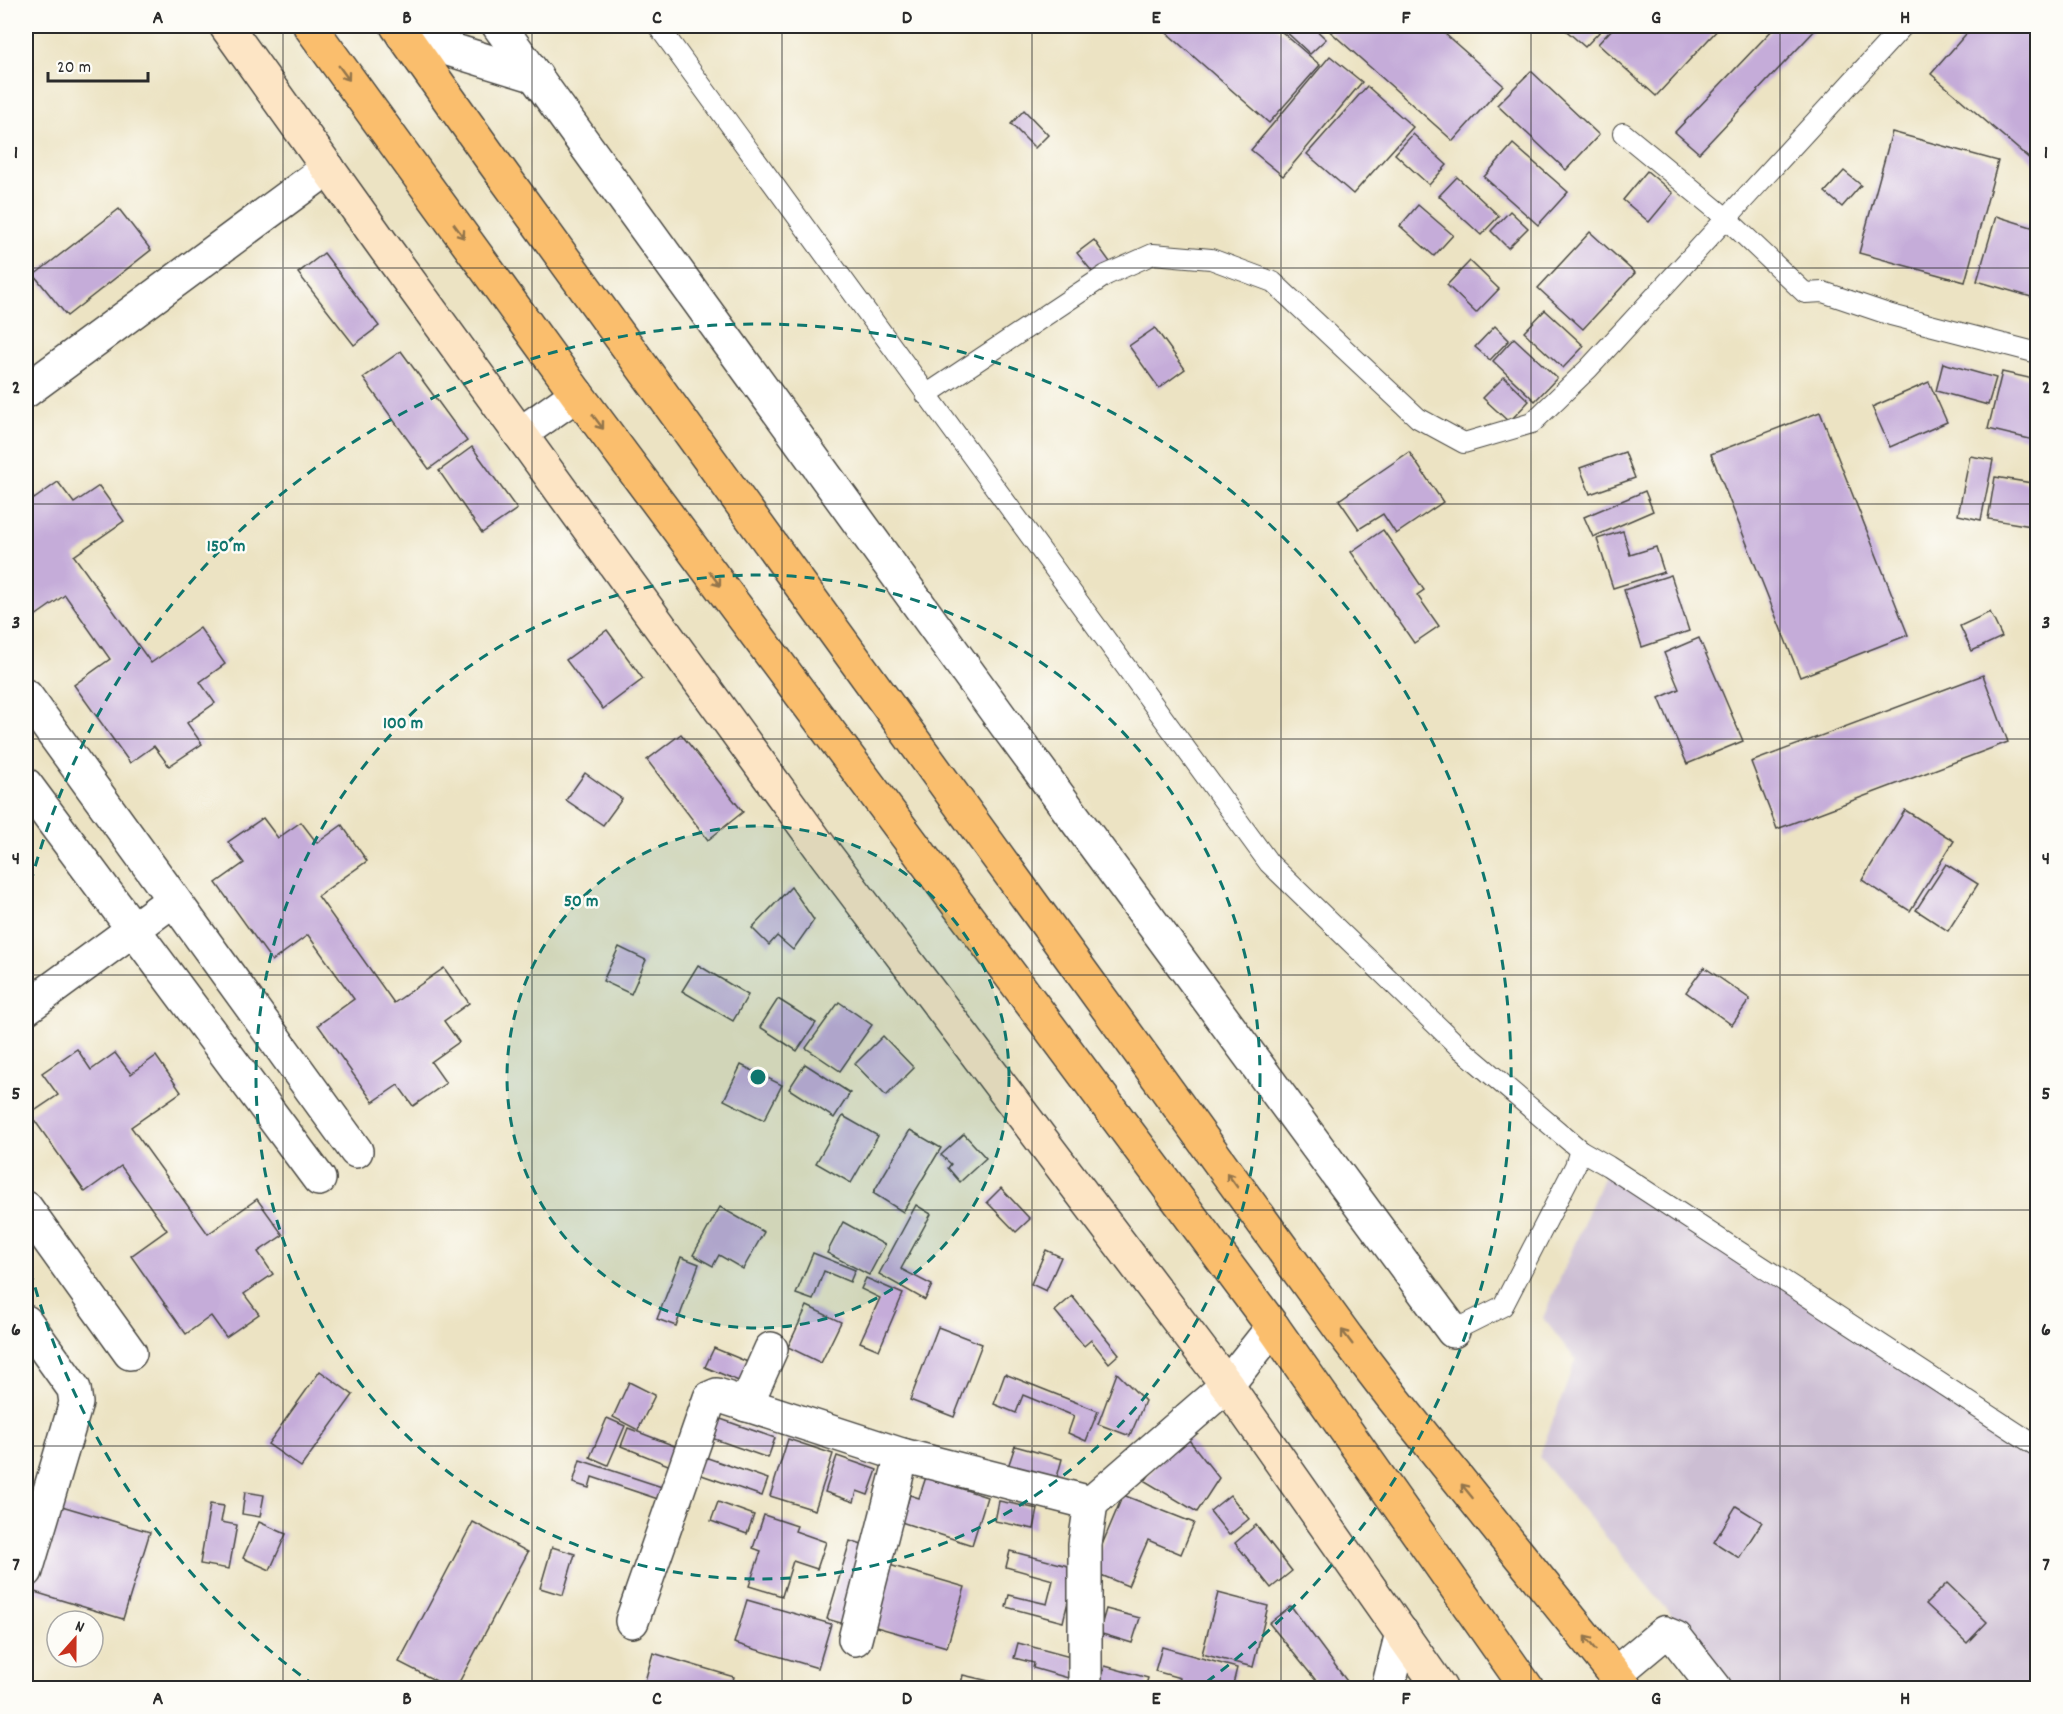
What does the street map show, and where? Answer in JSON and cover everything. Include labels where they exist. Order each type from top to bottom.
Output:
[{"type":"main road","points":[[310,26],[577,394],[1273,1327],[1527,1689]]},
{"type":"main road","points":[[400,30],[1347,1338],[1620,1682]]},
{"type":"street","points":[[226,26],[826,855],[1227,1385],[1440,1689]]},
{"type":"street","points":[[499,26],[999,715],[1453,1331]]},
{"type":"street","points":[[400,30],[536,76]]},
{"type":"street","points":[[26,391],[328,168]]},
{"type":"street","points":[[520,434],[577,394]]},
{"type":"street","points":[[26,696],[356,1151]]},
{"type":"street","points":[[26,784],[319,1179]]},
{"type":"street","points":[[26,1008],[173,900]]},
{"type":"street","points":[[26,1208],[130,1353]]},
{"type":"street","points":[[26,1322],[74,1389],[76,1403],[26,1571]]},
{"type":"street","points":[[1084,1689],[1085,1544],[1091,1503],[1227,1385],[1273,1327]]},
{"type":"street","points":[[746,1405],[771,1348]]},
{"type":"street","points":[[632,1621],[710,1398],[717,1395],[902,1455],[1091,1503]]},
{"type":"street","points":[[855,1639],[902,1455]]},
{"type":"street","points":[[1388,1689],[1402,1633]]},
{"type":"street","points":[[1620,1682],[1665,1633],[1676,1638],[1715,1689]]},
{"type":"lane","points":[[658,26],[1269,862],[1460,1047],[1580,1150],[1628,1179],[2037,1447]]},
{"type":"lane","points":[[926,395],[1106,274],[1154,255],[1211,259],[1273,282],[1418,418],[1464,444],[1532,423],[1589,368],[1903,26]]},
{"type":"lane","points":[[1623,133],[1725,218],[1805,293],[1823,292],[1891,315],[2037,353]]},
{"type":"lane","points":[[1453,1331],[1503,1306],[1575,1166],[1580,1150]]},
{"type":"shaded area","points":[[1608,1166],[2037,1447],[2037,1688],[1733,1688],[1539,1457],[1576,1360],[1543,1318]]},
{"type":"building","points":[[1159,26],[1275,26],[1320,65],[1269,123]]},
{"type":"building","points":[[1280,26],[1312,26],[1326,39],[1310,54]]},
{"type":"building","points":[[1324,26],[1436,26],[1503,85],[1453,141]]},
{"type":"building","points":[[1561,26],[1605,26],[1585,47]]},
{"type":"building","points":[[1615,26],[1721,26],[1656,96],[1598,44]]},
{"type":"building","points":[[1776,26],[1819,26],[1699,153],[1675,132]]},
{"type":"building","points":[[1973,26],[2038,26],[2038,166],[1931,74]]},
{"type":"building","points":[[1330,56],[1362,82],[1283,176],[1251,150]]},
{"type":"building","points":[[1531,71],[1599,135],[1566,170],[1497,105]]},
{"type":"building","points":[[1367,86],[1413,127],[1353,194],[1307,154]]},
{"type":"building","points":[[1024,110],[1048,135],[1035,148],[1011,124]]},
{"type":"building","points":[[1892,132],[1998,161],[1965,282],[1859,253]]},
{"type":"building","points":[[1413,134],[1447,165],[1429,185],[1395,154]]},
{"type":"building","points":[[1513,144],[1568,192],[1538,225],[1484,177]]},
{"type":"building","points":[[1647,171],[1673,193],[1649,222],[1623,200]]},
{"type":"building","points":[[1844,171],[1861,185],[1842,207],[1825,192]]},
{"type":"building","points":[[1457,177],[1499,216],[1481,235],[1439,196]]},
{"type":"building","points":[[1418,205],[1453,235],[1434,256],[1400,226]]},
{"type":"building","points":[[119,209],[151,250],[67,316],[34,275]]},
{"type":"building","points":[[1510,211],[1528,228],[1508,248],[1491,231]]},
{"type":"building","points":[[1996,216],[2038,229],[2038,299],[1977,281]]},
{"type":"building","points":[[1590,232],[1635,273],[1583,329],[1538,288]]},
{"type":"building","points":[[1094,240],[1110,262],[1094,274],[1077,253]]},
{"type":"building","points":[[324,253],[379,326],[354,345],[298,273]]},
{"type":"building","points":[[1470,261],[1499,289],[1476,313],[1447,285]]},
{"type":"building","points":[[1545,310],[1584,346],[1563,368],[1524,332]]},
{"type":"building","points":[[1495,326],[1509,340],[1490,360],[1475,347]]},
{"type":"building","points":[[1155,328],[1185,369],[1159,388],[1129,346]]},
{"type":"building","points":[[1514,338],[1557,378],[1535,401],[1493,361]]},
{"type":"building","points":[[401,351],[467,441],[429,469],[363,378]]},
{"type":"building","points":[[1943,363],[1996,378],[1988,405],[1936,391]]},
{"type":"building","points":[[2002,372],[2038,380],[2038,441],[1988,429]]},
{"type":"building","points":[[1504,377],[1529,401],[1509,422],[1483,398]]},
{"type":"building","points":[[1929,382],[1947,422],[1890,447],[1872,407]]},
{"type":"building","points":[[1820,412],[1908,635],[1800,677],[1711,454]]},
{"type":"building","points":[[472,447],[517,509],[482,533],[439,471]]},
{"type":"building","points":[[1409,452],[1443,502],[1396,534],[1383,514],[1359,529],[1339,500]]},
{"type":"building","points":[[1625,452],[1635,478],[1590,494],[1580,468]]},
{"type":"building","points":[[1970,456],[1993,460],[1981,520],[1958,515]]},
{"type":"building","points":[[1995,477],[2038,484],[2038,527],[1988,519]]},
{"type":"building","points":[[58,482],[74,503],[99,486],[124,521],[74,556],[151,663],[200,628],[225,664],[200,682],[215,703],[187,723],[202,744],[169,766],[154,746],[130,763],[74,685],[110,659],[65,595],[28,621],[26,617],[26,487],[34,499]]},
{"type":"building","points":[[1645,491],[1653,511],[1593,537],[1584,517]]},
{"type":"building","points":[[1383,530],[1424,590],[1417,595],[1439,626],[1414,643],[1351,552]]},
{"type":"building","points":[[1623,531],[1630,555],[1656,547],[1664,572],[1613,588],[1597,539]]},
{"type":"building","points":[[1671,575],[1689,631],[1642,647],[1624,590]]},
{"type":"building","points":[[1990,612],[2002,637],[1972,651],[1960,626]]},
{"type":"building","points":[[607,630],[643,679],[603,709],[566,660]]},
{"type":"building","points":[[1699,638],[1743,741],[1687,764],[1659,698],[1679,689],[1664,653]]},
{"type":"building","points":[[1983,675],[2008,742],[1777,829],[1751,762]]},
{"type":"building","points":[[681,734],[743,812],[708,840],[647,760]]},
{"type":"building","points":[[585,773],[622,799],[603,825],[566,800]]},
{"type":"building","points":[[1905,810],[1954,841],[1910,911],[1862,880]]},
{"type":"building","points":[[263,818],[278,838],[301,822],[317,843],[342,825],[367,861],[318,896],[394,1003],[444,968],[469,1003],[444,1021],[459,1042],[431,1062],[446,1083],[413,1106],[398,1085],[373,1102],[318,1025],[354,999],[308,935],[272,961],[216,883],[244,863],[228,842]]},
{"type":"building","points":[[1946,864],[1978,884],[1948,931],[1916,910]]},
{"type":"building","points":[[791,887],[814,920],[793,950],[777,936],[769,945],[752,928]]},
{"type":"building","points":[[619,947],[646,960],[631,994],[603,981]]},
{"type":"building","points":[[698,965],[748,995],[733,1021],[682,991]]},
{"type":"building","points":[[1704,967],[1750,999],[1732,1025],[1686,992]]},
{"type":"building","points":[[778,999],[816,1023],[797,1051],[760,1027]]},
{"type":"building","points":[[839,1002],[872,1025],[840,1071],[806,1048]]},
{"type":"building","points":[[883,1036],[914,1068],[886,1096],[855,1064]]},
{"type":"building","points":[[77,1049],[91,1070],[115,1053],[131,1074],[156,1056],[181,1092],[131,1127],[208,1234],[257,1199],[283,1235],[258,1252],[273,1274],[244,1294],[259,1314],[226,1337],[211,1316],[186,1334],[131,1256],[167,1230],[121,1166],[85,1192],[30,1114],[58,1095],[42,1073]]},
{"type":"building","points":[[805,1064],[850,1093],[834,1118],[789,1089]]},
{"type":"building","points":[[741,1065],[782,1085],[764,1120],[724,1100]]},
{"type":"building","points":[[843,1116],[878,1136],[851,1183],[816,1163]]},
{"type":"building","points":[[910,1130],[941,1148],[903,1212],[873,1193]]},
{"type":"building","points":[[964,1134],[986,1158],[960,1182],[948,1168],[951,1164],[941,1155]]},
{"type":"building","points":[[1001,1188],[1030,1219],[1016,1232],[987,1202]]},
{"type":"building","points":[[916,1205],[931,1214],[901,1269],[932,1285],[925,1300],[879,1274]]},
{"type":"building","points":[[720,1207],[764,1232],[743,1269],[719,1255],[713,1266],[693,1255]]},
{"type":"building","points":[[843,1222],[885,1245],[869,1275],[827,1253]]},
{"type":"building","points":[[1046,1250],[1061,1257],[1046,1291],[1031,1284]]},
{"type":"building","points":[[813,1253],[855,1270],[850,1282],[824,1271],[813,1300],[796,1294]]},
{"type":"building","points":[[681,1257],[699,1264],[676,1326],[657,1319]]},
{"type":"building","points":[[866,1278],[903,1294],[879,1350],[860,1342],[880,1298],[861,1289]]},
{"type":"building","points":[[1072,1296],[1119,1354],[1109,1363],[1091,1340],[1084,1346],[1055,1311]]},
{"type":"building","points":[[807,1306],[841,1322],[821,1363],[788,1347]]},
{"type":"building","points":[[938,1327],[982,1344],[954,1417],[910,1400]]},
{"type":"building","points":[[714,1348],[750,1363],[741,1382],[705,1367]]},
{"type":"building","points":[[320,1371],[353,1395],[301,1467],[268,1444]]},
{"type":"building","points":[[1117,1373],[1145,1401],[1130,1436],[1098,1424]]},
{"type":"building","points":[[1005,1374],[1098,1411],[1086,1441],[1068,1433],[1074,1416],[1023,1395],[1016,1413],[994,1404]]},
{"type":"building","points":[[629,1382],[655,1395],[638,1430],[613,1417]]},
{"type":"building","points":[[712,1416],[775,1438],[768,1458],[706,1436]]},
{"type":"building","points":[[607,1418],[625,1426],[608,1465],[590,1457]]},
{"type":"building","points":[[628,1428],[685,1450],[678,1469],[621,1446]]},
{"type":"building","points":[[1181,1430],[1219,1478],[1197,1512],[1145,1481]]},
{"type":"building","points":[[788,1439],[833,1454],[815,1510],[770,1496]]},
{"type":"building","points":[[1015,1446],[1062,1459],[1056,1481],[1008,1467]]},
{"type":"building","points":[[699,1455],[768,1479],[762,1496],[693,1472]]},
{"type":"building","points":[[837,1456],[877,1470],[868,1495],[857,1491],[854,1502],[825,1492]]},
{"type":"building","points":[[580,1460],[665,1488],[661,1500],[592,1477],[589,1488],[573,1483]]},
{"type":"building","points":[[926,1477],[987,1497],[972,1545],[901,1522],[910,1495],[919,1498]]},
{"type":"building","points":[[245,1492],[264,1495],[260,1517],[242,1514]]},
{"type":"building","points":[[1123,1495],[1194,1523],[1181,1554],[1148,1540],[1128,1586],[1091,1571]]},
{"type":"building","points":[[1230,1495],[1249,1519],[1229,1535],[1210,1511]]},
{"type":"building","points":[[999,1501],[1038,1509],[1034,1529],[995,1521]]},
{"type":"building","points":[[718,1502],[754,1515],[747,1534],[711,1521]]},
{"type":"building","points":[[55,1504],[150,1532],[123,1619],[105,1614],[105,1609],[90,1609],[28,1590]]},
{"type":"building","points":[[210,1504],[224,1506],[221,1522],[237,1525],[229,1569],[200,1564]]},
{"type":"building","points":[[1736,1506],[1762,1522],[1739,1558],[1714,1542]]},
{"type":"building","points":[[764,1515],[797,1526],[795,1531],[826,1542],[817,1569],[793,1561],[782,1596],[749,1586],[761,1551],[753,1548]]},
{"type":"building","points":[[259,1522],[286,1534],[270,1570],[243,1558]]},
{"type":"building","points":[[473,1522],[528,1552],[456,1688],[450,1688],[399,1662]]},
{"type":"building","points":[[1256,1525],[1292,1571],[1271,1588],[1235,1543]]},
{"type":"building","points":[[850,1541],[874,1549],[851,1626],[827,1619]]},
{"type":"building","points":[[552,1547],[575,1554],[563,1595],[540,1588]]},
{"type":"building","points":[[1010,1551],[1076,1568],[1063,1622],[1006,1607],[1009,1595],[1047,1604],[1053,1580],[1006,1567]]},
{"type":"building","points":[[879,1562],[965,1587],[947,1647],[862,1623]]},
{"type":"building","points":[[1947,1583],[1987,1622],[1967,1643],[1926,1604]]},
{"type":"building","points":[[1218,1593],[1268,1606],[1253,1667],[1202,1654]]},
{"type":"building","points":[[747,1600],[831,1624],[818,1668],[734,1643]]},
{"type":"building","points":[[1291,1606],[1352,1688],[1322,1688],[1269,1623]]},
{"type":"building","points":[[1106,1609],[1140,1618],[1132,1643],[1099,1633]]},
{"type":"building","points":[[1018,1643],[1074,1658],[1075,1680],[1033,1668],[1034,1663],[1014,1658]]},
{"type":"building","points":[[1162,1647],[1237,1668],[1232,1688],[1198,1688],[1179,1683],[1180,1678],[1155,1671]]},
{"type":"building","points":[[653,1653],[734,1677],[731,1688],[643,1688]]},
{"type":"building","points":[[1105,1666],[1148,1678],[1145,1688],[1113,1688],[1100,1685]]},
{"type":"building","points":[[963,1675],[1019,1688],[960,1688]]}]
